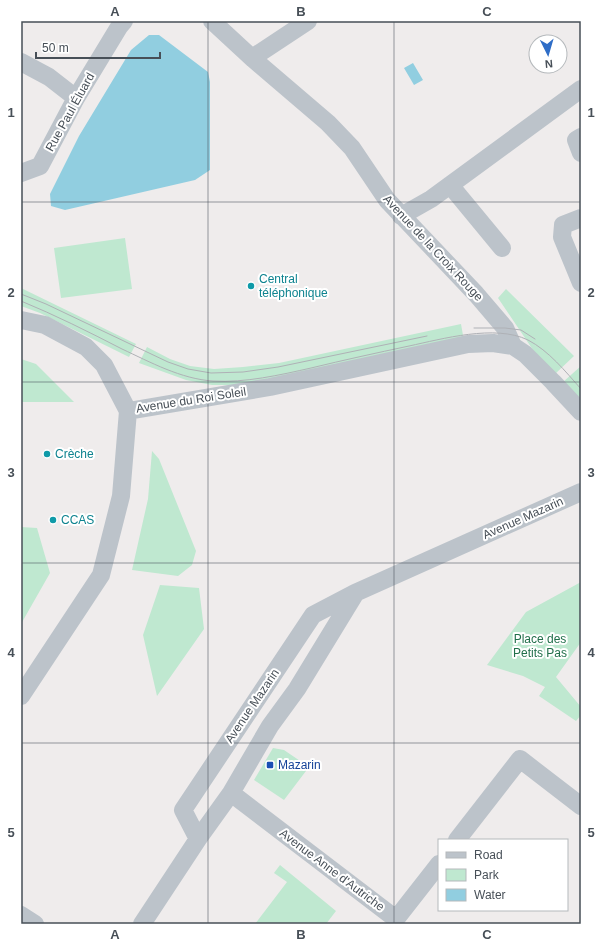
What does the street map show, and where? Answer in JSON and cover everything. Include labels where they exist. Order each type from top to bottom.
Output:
[{"type":"street","name":"Rue Paul Éluard","points":[[21,173],[40,166],[76,98],[124,21]]},
{"type":"street","name":"Avenue de la Croix Rouge","points":[[212,21],[252,58],[328,123],[352,148],[387,200],[476,294],[505,328],[513,346],[525,354],[581,412]]},
{"type":"street","points":[[252,58],[308,21]]},
{"type":"street","points":[[21,62],[48,77],[76,98]]},
{"type":"street","points":[[401,216],[431,199],[581,89]]},
{"type":"street","points":[[581,138],[576,140],[581,153]]},
{"type":"street","points":[[450,185],[502,248]]},
{"type":"street","points":[[581,218],[563,225],[562,237],[581,283]]},
{"type":"street","points":[[21,320],[45,325],[86,347],[104,365],[128,411]]},
{"type":"street","name":"Avenue du Roi Soleil","points":[[21,696],[101,575],[121,496],[128,411],[270,387],[468,344],[493,343],[513,346]]},
{"type":"street","name":"Avenue Mazarin","points":[[198,839],[183,810],[313,615],[355,593],[581,492]]},
{"type":"street","points":[[142,924],[198,839],[231,793],[270,726],[297,689],[355,593]]},
{"type":"street","points":[[458,839],[520,759],[581,806]]},
{"type":"street","name":"Avenue Anne d'Autriche","points":[[231,793],[396,919],[438,865]]},
{"type":"street","points":[[21,915],[36,924]]},
{"type":"green space","points":[[125,238],[132,289],[61,298],[54,248]]},
{"type":"green space","points":[[21,288],[136,344],[129,357],[40,313],[21,306]]},
{"type":"green space","points":[[506,289],[574,356],[555,374],[533,350],[498,298]]},
{"type":"green space","points":[[461,324],[464,341],[239,385],[212,385],[186,380],[139,363],[147,347],[170,359],[190,366],[214,369],[279,363]]},
{"type":"green space","points":[[21,359],[36,364],[74,402],[21,402]]},
{"type":"green space","points":[[581,366],[581,401],[563,382]]},
{"type":"green space","points":[[152,451],[159,459],[196,551],[192,565],[178,576],[132,570],[148,499]]},
{"type":"green space","points":[[21,527],[37,528],[50,573],[21,624]]},
{"type":"green space","name":"Place des Petits Pas","points":[[581,582],[581,642],[556,677],[581,707],[581,715],[576,721],[539,696],[545,687],[523,676],[487,665],[526,612]]},
{"type":"green space","points":[[160,585],[199,588],[204,629],[157,696],[143,635]]},
{"type":"green space","points":[[273,748],[284,750],[309,767],[284,800],[254,780]]},
{"type":"green space","points":[[280,865],[336,911],[326,924],[255,924],[287,882],[274,873]]},
{"type":"water","points":[[149,35],[159,35],[208,72],[210,82],[210,170],[195,180],[65,210],[51,206],[50,194],[79,136],[131,50]]},
{"type":"water","points":[[413,63],[423,80],[414,85],[404,68]]},
{"type":"tram line","points":[[21,294],[46,304],[168,362],[188,369],[211,373],[243,372],[278,367],[427,336]]},
{"type":"tram line","points":[[21,301],[155,364],[201,380],[237,381],[262,378],[452,337],[468,334],[500,333],[515,335],[536,345],[556,362],[581,389]]},
{"type":"tram line","points":[[474,328],[505,328],[521,330],[535,339]]},
{"type":"place","name":"Central téléphonique","points":[[251,286]]},
{"type":"place","name":"Crèche","points":[[47,454]]},
{"type":"place","name":"CCAS","points":[[53,520]]},
{"type":"place","name":"Mazarin","points":[[270,765]]}]
